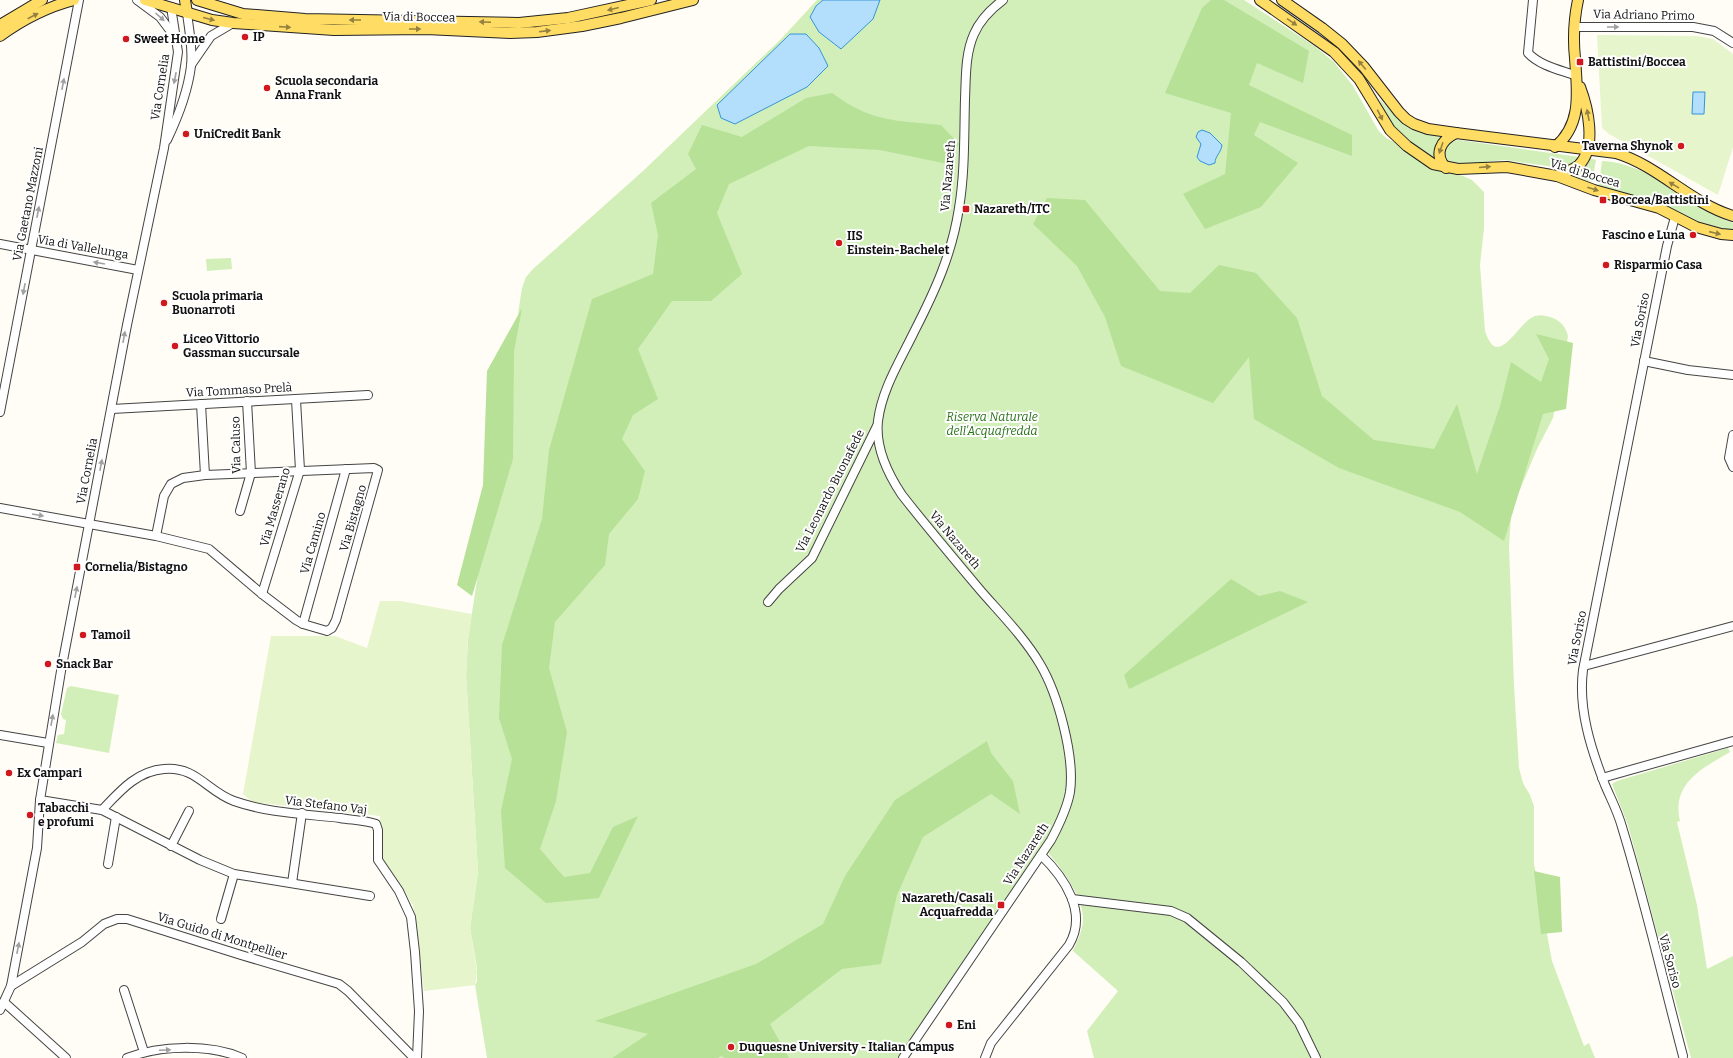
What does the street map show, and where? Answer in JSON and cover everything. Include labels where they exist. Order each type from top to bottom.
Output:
[{"type":"main road","points":[[0,25],[42,0]]},
{"type":"main road","points":[[0,36],[16,25],[41,12],[74,0]]},
{"type":"main road","name":"Via di Boccea","points":[[145,0],[171,3],[187,13],[212,20],[232,23],[334,30],[426,29],[529,33],[621,18],[693,0]]},
{"type":"main road","points":[[185,0],[187,13]]},
{"type":"main road","name":"Via di Boccea","points":[[197,0],[239,13],[325,20],[531,22],[582,16],[651,0]]},
{"type":"main road","points":[[215,0],[239,13]]},
{"type":"main road","name":"Via di Boccea","points":[[1260,0],[1334,52],[1359,79],[1383,121],[1394,135],[1436,165],[1458,169],[1507,167],[1557,176],[1594,190],[1659,208],[1701,229],[1721,234],[1733,235]]},
{"type":"main road","name":"Via di Boccea","points":[[1282,0],[1342,44],[1364,67],[1406,119],[1420,126],[1456,133],[1555,147],[1611,152],[1633,160],[1710,206],[1733,216]]},
{"type":"main road","points":[[1555,147],[1564,139],[1572,127],[1577,96],[1574,27],[1578,0]]},
{"type":"main road","points":[[1557,176],[1579,165],[1587,150],[1589,124],[1582,92],[1577,78]]},
{"type":"main road","points":[[1446,168],[1440,158],[1440,148],[1445,140],[1456,133]]},
{"type":"street","name":"Via Gaetano Mazzoni","points":[[0,412],[78,0]]},
{"type":"street","points":[[138,0],[160,17],[177,39]]},
{"type":"street","name":"Via Nazareth","points":[[904,1058],[1041,854],[1064,813],[1070,788],[1070,767],[1066,742],[1053,690],[1040,663],[897,488],[887,470],[880,447],[878,423],[880,408],[888,387],[937,286],[948,256],[960,198],[966,82],[970,44],[976,29],[984,17],[1003,0]]},
{"type":"street","points":[[1533,0],[1528,54],[1533,59],[1543,64],[1577,78]]},
{"type":"street","name":"Via Cornelia","points":[[11,986],[37,848],[40,800],[48,743],[138,270],[164,148],[178,64],[177,39],[171,3]]},
{"type":"street","name":"Via Cornelia","points":[[164,148],[178,116],[191,66],[187,13]]},
{"type":"street","points":[[191,66],[210,36],[232,23]]},
{"type":"street","name":"Via Adriano Primo","points":[[1574,27],[1697,27],[1717,32],[1733,43]]},
{"type":"street","name":"Via Soriso","points":[[1675,217],[1667,246],[1581,686],[1584,718],[1602,778],[1622,826],[1683,1056]]},
{"type":"street","name":"Via di Vallelunga","points":[[0,244],[138,270]]},
{"type":"street","points":[[1644,361],[1688,370],[1733,375]]},
{"type":"street","name":"Via Tommaso Prelà","points":[[112,409],[368,395]]},
{"type":"street","name":"Via Masserano","points":[[262,594],[300,470],[296,400]]},
{"type":"street","name":"Via Caluso","points":[[240,510],[251,473],[247,401]]},
{"type":"street","points":[[201,404],[204,475]]},
{"type":"street","name":"Via Leonardo Buonafede","points":[[768,602],[779,589],[812,558],[878,423]]},
{"type":"street","points":[[1733,435],[1729,458],[1733,467]]},
{"type":"street","name":"Via Bistagno","points":[[0,508],[156,536],[209,548],[262,594],[303,624],[325,630],[330,629],[334,624],[378,473],[376,468],[300,470],[204,475],[183,478],[170,486],[163,500],[156,536]]},
{"type":"street","name":"Via Camino","points":[[303,624],[346,469]]},
{"type":"street","points":[[1584,666],[1733,626]]},
{"type":"street","points":[[0,735],[48,743]]},
{"type":"street","points":[[1602,778],[1733,741]]},
{"type":"street","name":"Via Stefano Vaj","points":[[102,810],[137,777],[152,771],[170,768],[189,772],[223,795],[235,801],[275,811],[302,813],[375,824],[377,826],[378,860],[399,890],[411,917],[419,1011],[416,1058]]},
{"type":"street","points":[[40,800],[102,810],[171,846],[234,874],[370,896]]},
{"type":"street","points":[[171,846],[189,811]]},
{"type":"street","points":[[292,883],[302,813]]},
{"type":"street","points":[[108,864],[116,817]]},
{"type":"street","points":[[985,1058],[991,1043],[1071,942],[1075,932],[1077,921],[1072,899],[1061,877],[1041,854]]},
{"type":"street","points":[[221,919],[234,874]]},
{"type":"street","points":[[1072,899],[1171,912],[1187,918],[1241,962],[1283,1002],[1299,1023],[1316,1058]]},
{"type":"street","name":"Via Guido di Montpellier","points":[[11,986],[82,942],[104,924],[117,919],[127,919],[339,984],[416,1058]]},
{"type":"street","points":[[0,1010],[11,986]]},
{"type":"street","points":[[124,990],[144,1052]]},
{"type":"street","points":[[4,1002],[66,1058]]},
{"type":"street","points":[[127,1058],[144,1052],[204,1049],[224,1052],[242,1058]]},
{"type":"green space","name":"Riserva Naturale dell'Acquafredda","points":[[817,0],[1244,0],[1313,45],[1334,62],[1353,86],[1378,130],[1386,138],[1434,169],[1463,176],[1472,180],[1484,192],[1484,228],[1480,265],[1485,331],[1490,342],[1496,347],[1502,346],[1529,320],[1540,315],[1559,321],[1565,328],[1568,336],[1553,418],[1537,449],[1516,499],[1511,516],[1509,546],[1514,686],[1519,768],[1523,783],[1534,806],[1534,864],[1552,961],[1584,1046],[1589,1043],[1595,1058],[1094,1058],[1087,1031],[1118,991],[1073,951],[1083,921],[1082,911],[1075,890],[1069,880],[1042,845],[901,1058],[487,1058],[475,985],[477,981],[477,968],[470,928],[478,872],[466,675],[468,639],[522,288],[526,277],[533,269],[643,171],[781,39]]},
{"type":"green space","points":[[1211,0],[1224,0],[1309,51],[1303,83],[1257,63],[1249,85],[1352,135],[1352,156],[1260,122],[1254,135],[1298,163],[1261,207],[1205,229],[1183,194],[1225,174],[1231,113],[1165,93],[1202,8]]},
{"type":"green space","points":[[1597,35],[1697,36],[1713,39],[1733,54],[1733,147],[1718,195],[1609,134],[1602,128]]},
{"type":"green space","points":[[832,93],[866,113],[876,116],[897,121],[941,125],[959,144],[948,164],[880,150],[809,146],[729,184],[717,213],[742,274],[711,301],[672,301],[638,349],[658,399],[633,415],[622,439],[645,471],[638,499],[609,534],[605,565],[555,622],[549,668],[567,732],[556,801],[540,849],[564,877],[590,873],[613,827],[638,816],[599,898],[546,903],[505,868],[501,811],[512,759],[499,718],[502,645],[542,519],[549,450],[592,299],[653,274],[658,235],[651,203],[696,169],[688,154],[702,125],[742,137],[806,98]]},
{"type":"green space","points":[[1379,98],[1400,120],[1407,125],[1423,133],[1444,137],[1436,159],[1408,142],[1388,118]]},
{"type":"green space","points":[[1459,140],[1579,157],[1572,165],[1562,168],[1505,160],[1467,164],[1446,163],[1443,153],[1448,143]]},
{"type":"green space","points":[[1589,158],[1596,160],[1592,182],[1570,176],[1584,167]]},
{"type":"green space","points":[[1602,161],[1637,169],[1654,177],[1701,207],[1733,223],[1733,232],[1707,228],[1664,205],[1599,185]]},
{"type":"green space","points":[[1047,198],[1085,200],[1160,291],[1190,293],[1219,265],[1256,273],[1297,318],[1322,396],[1374,440],[1434,449],[1457,404],[1477,474],[1500,406],[1511,362],[1541,382],[1549,359],[1536,334],[1573,343],[1566,409],[1543,414],[1504,541],[1460,512],[1339,468],[1254,419],[1249,357],[1213,403],[1121,366],[1105,317],[1077,266],[1033,224]]},
{"type":"green space","points":[[231,258],[232,269],[207,271],[206,259]]},
{"type":"green space","points":[[522,308],[514,352],[513,459],[472,596],[457,585],[483,485],[487,371]]},
{"type":"green space","points":[[1231,579],[1259,596],[1280,591],[1308,602],[1129,689],[1124,675]]},
{"type":"green space","points":[[380,601],[400,601],[472,614],[468,639],[466,675],[478,872],[470,928],[477,971],[475,985],[424,991],[413,905],[381,857],[380,816],[252,802],[243,794],[271,636],[335,636],[367,648]]},
{"type":"green space","points":[[71,686],[119,695],[109,753],[56,743],[58,735],[64,734],[66,720],[63,719],[61,714],[67,688]]},
{"type":"green space","points":[[987,741],[991,753],[1013,781],[1020,814],[991,794],[923,837],[897,895],[881,964],[842,969],[770,1024],[789,1058],[725,1058],[721,1056],[718,1058],[612,1058],[648,1034],[595,1021],[756,964],[823,924],[845,876],[895,800]]},
{"type":"green space","points":[[1728,748],[1730,752],[1710,764],[1692,778],[1680,796],[1678,808],[1680,821],[1677,822],[1697,905],[1707,969],[1733,956],[1733,1058],[1691,1058],[1628,825],[1612,784],[1617,781]]},
{"type":"green space","points":[[1534,871],[1560,877],[1562,932],[1541,934]]},
{"type":"water","points":[[823,0],[880,0],[873,19],[841,49],[819,32],[810,17],[816,6]]},
{"type":"water","points":[[790,34],[806,34],[819,48],[828,66],[807,87],[735,124],[721,118],[717,105]]},
{"type":"water","points":[[1693,92],[1705,92],[1704,114],[1692,114]]},
{"type":"water","points":[[1202,130],[1210,133],[1222,145],[1215,163],[1209,165],[1200,161],[1197,157],[1201,144],[1196,137],[1198,132]]},
{"type":"place","name":"IP","points":[[245,37]]},
{"type":"place","name":"Sweet Home","points":[[126,39]]},
{"type":"place","name":"Battistini/Boccea","points":[[1580,62]]},
{"type":"place","name":"Scuola secondaria Anna Frank","points":[[267,88]]},
{"type":"place","name":"UniCredit Bank","points":[[186,134]]},
{"type":"place","name":"Taverna Shynok","points":[[1681,146]]},
{"type":"place","name":"Boccea/Battistini","points":[[1603,200]]},
{"type":"place","name":"Nazareth/ITC","points":[[966,209]]},
{"type":"place","name":"Fascino e Luna","points":[[1693,235]]},
{"type":"place","name":"IIS Einstein-Bachelet","points":[[839,243]]},
{"type":"place","name":"Risparmio Casa","points":[[1606,265]]},
{"type":"place","name":"Scuola primaria Buonarroti","points":[[164,303]]},
{"type":"place","name":"Liceo Vittorio Gassman succursale","points":[[175,346]]},
{"type":"place","name":"Cornelia/Bistagno","points":[[77,567]]},
{"type":"place","name":"Tamoil","points":[[83,635]]},
{"type":"place","name":"Snack Bar","points":[[48,664]]},
{"type":"place","name":"Ex Campari","points":[[9,773]]},
{"type":"place","name":"Tabacchi e profumi","points":[[30,815]]},
{"type":"place","name":"Nazareth/Casali Acquafredda","points":[[1001,905]]},
{"type":"place","name":"Eni","points":[[949,1025]]},
{"type":"place","name":"Duquesne University - Italian Campus","points":[[731,1047]]}]
